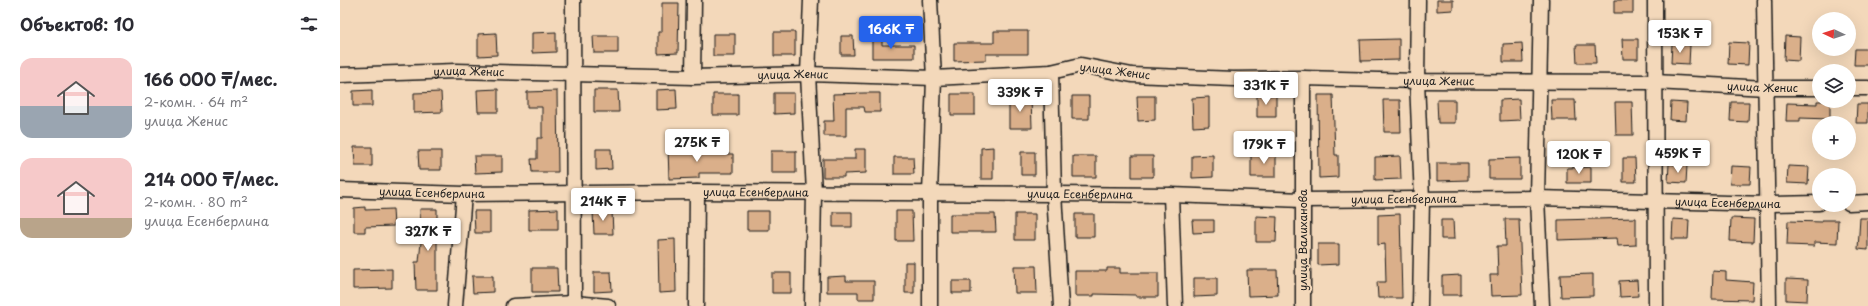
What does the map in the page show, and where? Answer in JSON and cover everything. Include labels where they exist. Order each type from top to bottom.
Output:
[{"type":"street","points":[[573,0],[572,192],[574,303]]},
{"type":"street","points":[[693,77],[694,0]]},
{"type":"street","points":[[811,0],[808,74],[814,193],[812,306]]},
{"type":"street","points":[[930,0],[934,78],[930,194],[930,306]]},
{"type":"street","points":[[1418,0],[1417,81],[1422,199],[1420,306]]},
{"type":"street","points":[[1541,0],[1537,198],[1542,306]]},
{"type":"street","points":[[1655,0],[1656,306]]},
{"type":"street","points":[[1764,0],[1769,306]]},
{"type":"street","name":"улица Женис","points":[[340,75],[456,71],[693,77],[808,74],[934,78],[1051,72],[1081,65],[1132,75],[1234,79],[1303,78],[1417,81],[1655,82],[1766,88],[1812,88]]},
{"type":"street","points":[[1051,72],[1054,194],[1061,306]]},
{"type":"street","name":"улица Валиханова","points":[[1303,78],[1303,306]]},
{"type":"street","points":[[1856,88],[1868,88]]},
{"type":"street","name":"улица Есенберлина","points":[[340,190],[464,194],[697,192],[1054,194],[1171,195],[1302,200],[1537,198],[1768,204],[1812,203]]},
{"type":"street","points":[[696,306],[697,192]]},
{"type":"street","points":[[455,306],[464,194]]},
{"type":"street","points":[[1171,195],[1175,306]]},
{"type":"street","points":[[1856,203],[1868,202]]},
{"type":"street","points":[[512,306],[574,303],[608,306]]},
{"type":"building","points":[[1437,0],[1453,0],[1453,10],[1437,11]]},
{"type":"building","points":[[1614,0],[1633,0],[1633,13],[1614,13]]},
{"type":"building","points":[[662,3],[679,3],[678,53],[658,54],[658,32],[662,32]]},
{"type":"building","points":[[994,31],[1028,31],[1028,54],[986,54],[986,60],[954,61],[954,43],[994,43]]},
{"type":"building","points":[[556,32],[556,52],[532,53],[532,33]]},
{"type":"building","points":[[774,32],[795,32],[795,56],[774,56]]},
{"type":"building","points":[[496,33],[497,55],[478,56],[478,34]]},
{"type":"building","points":[[713,34],[735,34],[735,56],[713,56]]},
{"type":"building","points":[[593,36],[618,36],[618,53],[594,53]]},
{"type":"building","points":[[841,36],[853,36],[854,55],[841,55]]},
{"type":"building","points":[[1785,36],[1800,37],[1799,61],[1784,60]]},
{"type":"building","points":[[872,38],[882,38],[882,45],[914,45],[914,58],[872,58]]},
{"type":"building","points":[[1399,39],[1399,60],[1361,61],[1360,40]]},
{"type":"building","points":[[1622,39],[1638,39],[1638,59],[1623,59]]},
{"type":"building","points":[[1729,42],[1749,43],[1748,65],[1728,64]]},
{"type":"building","points":[[1522,43],[1523,62],[1503,62],[1503,44]]},
{"type":"building","points":[[1672,44],[1690,45],[1689,64],[1671,63]]},
{"type":"building","points":[[1576,45],[1595,45],[1596,63],[1577,63]]},
{"type":"building","points":[[1856,49],[1868,49],[1868,65],[1854,64]]},
{"type":"building","points":[[498,89],[498,112],[478,112],[477,90]]},
{"type":"building","points":[[676,89],[677,109],[656,110],[656,90]]},
{"type":"building","points":[[372,90],[372,106],[353,106],[353,91]]},
{"type":"building","points":[[594,90],[618,90],[619,112],[594,112]]},
{"type":"building","points":[[557,91],[558,172],[532,172],[531,159],[537,159],[537,138],[542,138],[542,107],[527,107],[527,92]]},
{"type":"building","points":[[441,92],[442,112],[414,113],[414,93]]},
{"type":"building","points":[[774,93],[794,93],[794,113],[774,114]]},
{"type":"building","points":[[880,93],[880,112],[865,112],[864,107],[846,107],[846,136],[824,136],[824,121],[834,121],[833,94]]},
{"type":"building","points":[[713,94],[738,94],[738,115],[713,115]]},
{"type":"building","points":[[951,94],[975,94],[975,115],[951,115]]},
{"type":"building","points":[[1257,95],[1276,95],[1276,117],[1257,117]]},
{"type":"building","points":[[1318,95],[1333,95],[1335,155],[1338,155],[1338,177],[1319,178]]},
{"type":"building","points":[[1072,96],[1089,96],[1089,119],[1072,119]]},
{"type":"building","points":[[1137,96],[1155,96],[1155,120],[1138,121]]},
{"type":"building","points":[[1009,97],[1031,97],[1032,128],[1009,128]]},
{"type":"building","points":[[1209,97],[1209,126],[1193,127],[1192,98]]},
{"type":"building","points":[[1519,99],[1520,120],[1500,121],[1500,100]]},
{"type":"building","points":[[1383,100],[1400,100],[1401,132],[1384,132]]},
{"type":"building","points":[[1437,100],[1455,100],[1455,123],[1438,123]]},
{"type":"building","points":[[1551,100],[1575,100],[1576,120],[1552,120]]},
{"type":"building","points":[[1615,102],[1632,102],[1633,135],[1616,135]]},
{"type":"building","points":[[1671,102],[1687,103],[1686,121],[1670,120]]},
{"type":"building","points":[[1731,102],[1749,102],[1748,122],[1730,121]]},
{"type":"building","points":[[1787,103],[1812,104],[1812,108],[1830,108],[1830,116],[1812,116],[1812,118],[1800,118],[1800,121],[1786,121]]},
{"type":"building","points":[[1857,104],[1868,104],[1868,123],[1856,123]]},
{"type":"building","points":[[354,147],[372,147],[372,166],[355,166]]},
{"type":"building","points":[[993,147],[993,179],[981,179],[981,148]]},
{"type":"building","points":[[668,148],[699,148],[699,154],[733,154],[733,173],[699,173],[699,178],[669,179]]},
{"type":"building","points":[[596,149],[611,149],[612,169],[596,170]]},
{"type":"building","points":[[855,149],[866,149],[866,173],[844,174],[844,177],[823,177],[823,159],[855,159]]},
{"type":"building","points":[[418,151],[441,151],[441,170],[419,170]]},
{"type":"building","points":[[771,151],[796,151],[796,173],[771,173]]},
{"type":"building","points":[[1021,152],[1035,152],[1035,175],[1021,175]]},
{"type":"building","points":[[1251,153],[1276,153],[1276,177],[1251,177]]},
{"type":"building","points":[[1213,155],[1213,177],[1192,178],[1192,156]]},
{"type":"building","points":[[474,156],[502,156],[502,172],[475,173]]},
{"type":"building","points":[[1073,156],[1096,156],[1096,177],[1073,177]]},
{"type":"building","points":[[1132,156],[1153,156],[1153,177],[1132,177]]},
{"type":"building","points":[[1400,156],[1401,179],[1375,180],[1375,157]]},
{"type":"building","points":[[894,157],[913,157],[914,174],[894,174]]},
{"type":"building","points":[[1520,158],[1520,179],[1489,179],[1489,159]]},
{"type":"building","points":[[1623,158],[1635,158],[1636,182],[1623,182]]},
{"type":"building","points":[[1437,163],[1468,163],[1468,180],[1437,181]]},
{"type":"building","points":[[1669,164],[1687,165],[1686,183],[1668,182]]},
{"type":"building","points":[[1731,166],[1751,167],[1750,184],[1730,184]]},
{"type":"building","points":[[1788,166],[1809,167],[1808,184],[1787,183]]},
{"type":"building","points":[[1591,167],[1591,183],[1567,183],[1567,168]]},
{"type":"building","points":[[365,207],[365,210],[393,209],[394,226],[365,227],[365,232],[354,232],[354,208]]},
{"type":"building","points":[[420,209],[437,209],[437,290],[416,290],[415,262],[419,262],[421,242]]},
{"type":"building","points":[[558,209],[558,230],[529,230],[529,210]]},
{"type":"building","points":[[474,211],[490,211],[490,233],[475,233]]},
{"type":"building","points":[[593,211],[612,211],[613,234],[594,234]]},
{"type":"building","points":[[747,211],[769,211],[769,230],[747,230]]},
{"type":"building","points":[[896,211],[912,211],[913,241],[896,241]]},
{"type":"building","points":[[833,212],[852,212],[852,227],[833,227]]},
{"type":"building","points":[[950,214],[995,214],[996,232],[950,232]]},
{"type":"building","points":[[1015,214],[1035,214],[1035,240],[1015,240]]},
{"type":"building","points":[[1075,214],[1094,214],[1094,237],[1075,237]]},
{"type":"building","points":[[1400,214],[1402,298],[1378,298],[1377,282],[1386,282],[1385,244],[1378,245],[1378,215]]},
{"type":"building","points":[[1256,216],[1277,217],[1276,242],[1256,242]]},
{"type":"building","points":[[1636,218],[1636,245],[1618,246],[1617,238],[1558,240],[1558,220]]},
{"type":"building","points":[[1731,218],[1754,219],[1753,242],[1730,241]]},
{"type":"building","points":[[1860,218],[1868,218],[1868,250],[1858,249]]},
{"type":"building","points":[[1505,219],[1519,219],[1522,295],[1491,296],[1490,275],[1498,275],[1497,246],[1506,246]]},
{"type":"building","points":[[1673,219],[1689,220],[1688,239],[1672,239]]},
{"type":"building","points":[[1192,220],[1214,220],[1214,232],[1193,233]]},
{"type":"building","points":[[1441,220],[1453,220],[1454,239],[1441,239]]},
{"type":"building","points":[[1822,220],[1838,220],[1837,243],[1814,242],[1814,246],[1787,245],[1788,221],[1822,222]]},
{"type":"building","points":[[675,239],[676,292],[659,293],[658,240]]},
{"type":"building","points":[[1318,244],[1339,244],[1339,264],[1318,265]]},
{"type":"building","points":[[905,262],[914,262],[914,293],[905,293]]},
{"type":"building","points":[[1014,266],[1036,266],[1037,293],[1015,293]]},
{"type":"building","points":[[532,268],[557,268],[558,292],[532,292]]},
{"type":"building","points":[[1107,268],[1120,268],[1120,273],[1158,273],[1158,297],[1094,294],[1094,296],[1075,296],[1075,271],[1107,271]]},
{"type":"building","points":[[392,269],[392,288],[353,289],[353,270]]},
{"type":"building","points":[[1247,270],[1277,270],[1278,295],[1248,296]]},
{"type":"building","points":[[1713,271],[1726,272],[1726,280],[1753,282],[1752,300],[1712,299]]},
{"type":"building","points":[[594,272],[611,272],[612,291],[594,292]]},
{"type":"building","points":[[772,273],[791,273],[791,293],[772,293]]},
{"type":"building","points":[[1593,274],[1593,296],[1561,297],[1560,275]]},
{"type":"building","points":[[1461,275],[1461,295],[1442,295],[1442,276]]},
{"type":"building","points":[[472,276],[493,276],[493,292],[473,293]]},
{"type":"building","points":[[846,276],[846,281],[874,281],[874,299],[858,299],[858,292],[827,292],[827,277]]},
{"type":"building","points":[[1194,278],[1217,278],[1217,296],[1194,297]]},
{"type":"building","points":[[1786,279],[1808,280],[1807,301],[1786,300]]},
{"type":"building","points":[[1637,280],[1638,296],[1620,297],[1619,281]]},
{"type":"building","points":[[952,281],[971,281],[971,293],[952,293]]}]
